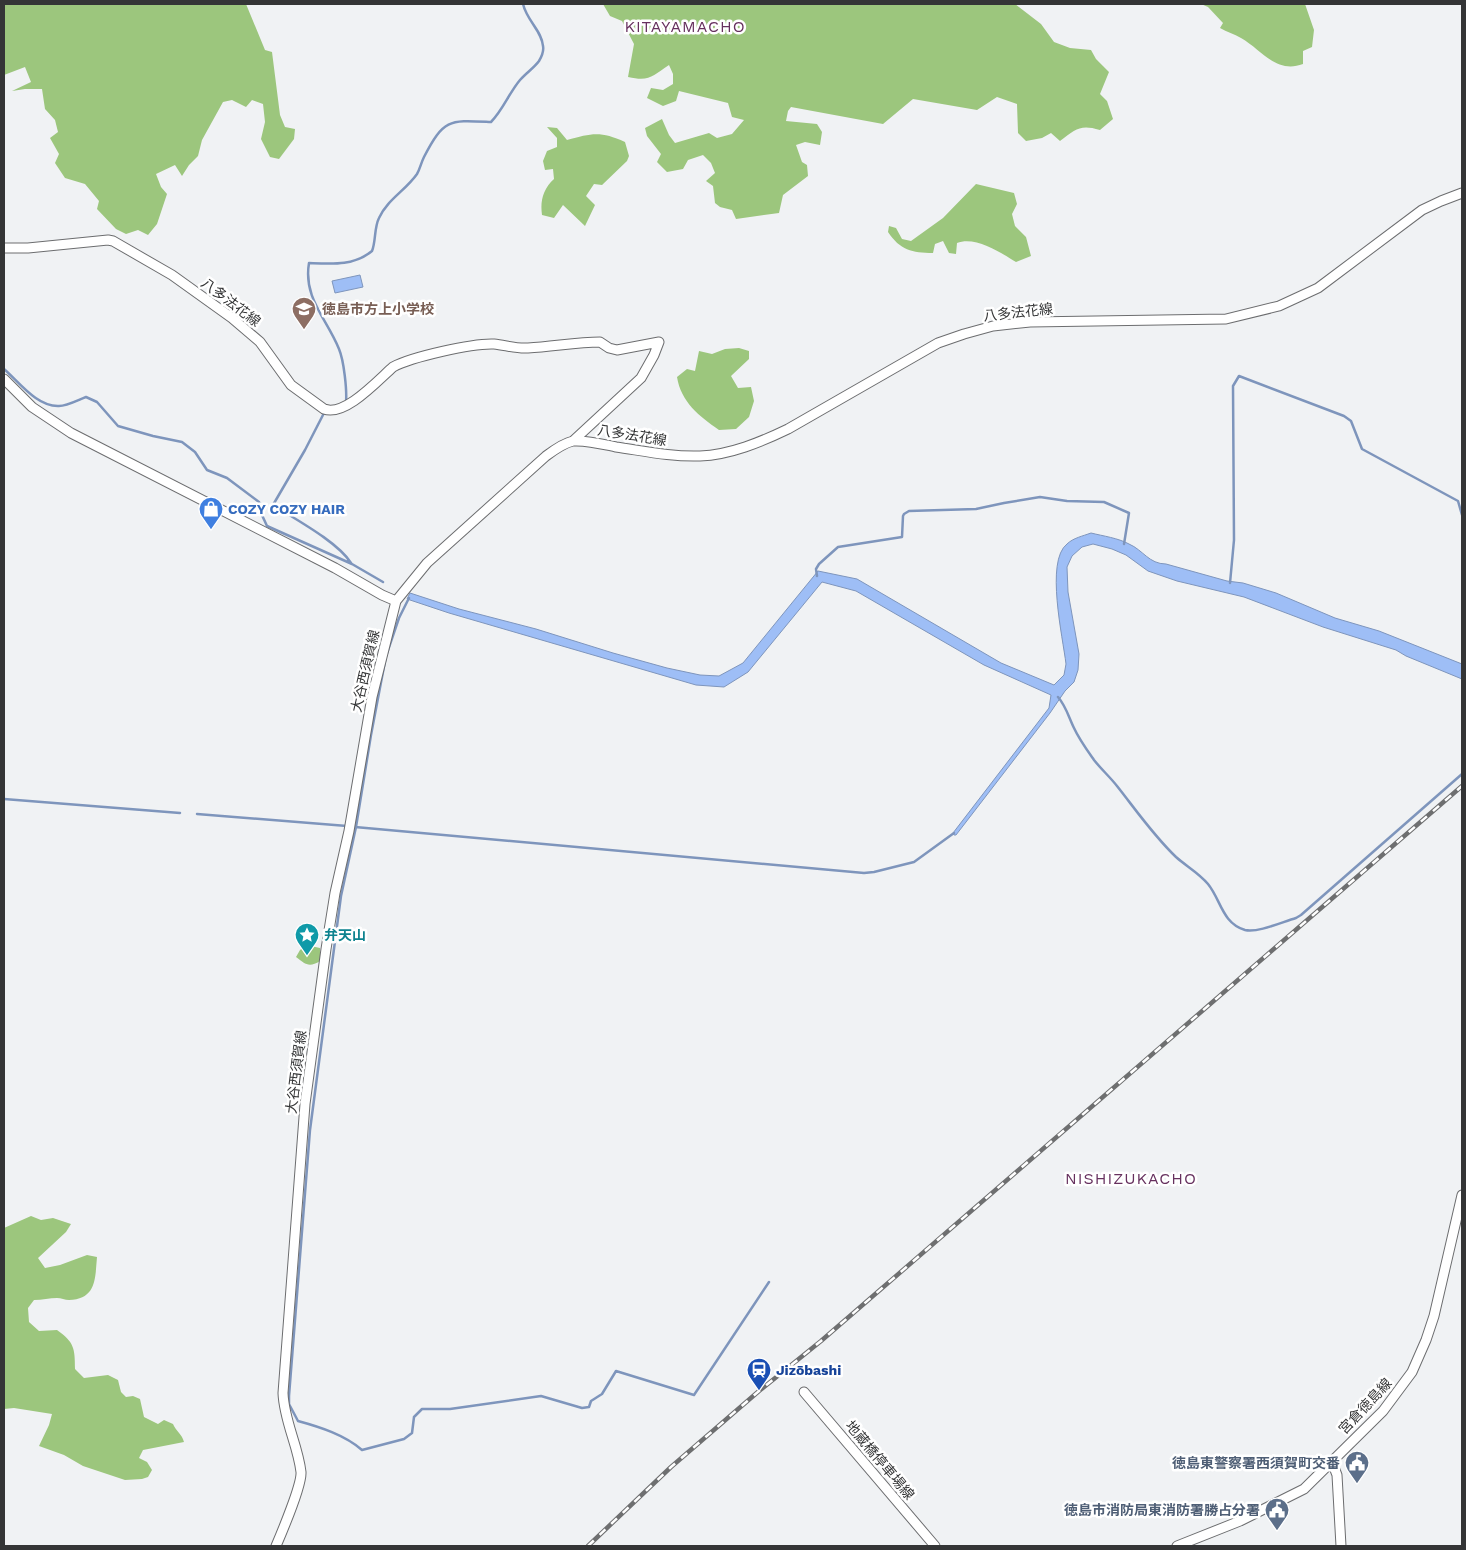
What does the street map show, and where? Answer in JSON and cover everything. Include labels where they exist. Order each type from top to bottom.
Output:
[{"type":"main road","name":"八多法花線","points":[[573,441],[590,442],[666,456],[702,456],[734,450],[769,438],[938,344],[989,327],[1030,322],[1226,318],[1279,306],[1324,284],[1422,210],[1441,200],[1462,193]]},
{"type":"main road","name":"八多法花線","points":[[4,248],[28,248],[113,241],[172,275],[232,318],[260,342],[291,385],[318,405],[330,411],[344,407],[393,367],[402,362],[430,355],[479,345],[494,344],[526,348],[600,342],[609,348],[617,350],[659,342],[654,356],[641,378],[573,441],[561,446],[532,468],[427,563],[396,601]]},
{"type":"main road","points":[[4,379],[32,407],[71,433],[396,601]]},
{"type":"main road","name":"大谷西須賀線","points":[[276,1546],[302,1475],[285,1414],[283,1393],[305,1104],[335,893],[350,826],[372,696],[396,601]]},
{"type":"main road","name":"宮倉徳島線","points":[[1177,1546],[1240,1521],[1304,1490],[1383,1411],[1412,1372],[1426,1340],[1434,1316],[1462,1195]]},
{"type":"main road","name":"地蔵橋停車場線","points":[[804,1392],[935,1546]]},
{"type":"main road","points":[[1332,1462],[1337,1475],[1341,1546]]},
{"type":"green space","points":[[4,4],[246,4],[265,50],[272,52],[280,115],[285,127],[295,129],[294,139],[279,159],[270,157],[261,139],[265,122],[263,104],[252,100],[246,107],[232,100],[223,102],[202,140],[198,156],[182,176],[175,165],[156,174],[161,187],[167,194],[157,224],[148,235],[138,230],[126,234],[116,229],[97,209],[99,201],[85,184],[65,178],[55,163],[59,154],[50,138],[58,132],[55,120],[45,109],[42,89],[12,91],[31,82],[25,67],[4,75]]},
{"type":"green space","points":[[603,4],[1015,4],[1041,24],[1054,42],[1070,48],[1091,50],[1096,59],[1109,72],[1100,94],[1107,101],[1113,119],[1100,130],[1078,129],[1060,141],[1051,133],[1042,138],[1026,141],[1018,133],[1017,104],[997,97],[977,110],[913,99],[883,124],[791,107],[786,121],[817,124],[822,132],[820,145],[805,142],[796,145],[802,162],[807,165],[808,176],[783,195],[779,213],[736,219],[732,210],[720,207],[715,203],[713,186],[706,181],[715,173],[711,163],[703,155],[688,160],[683,169],[667,172],[657,162],[661,154],[647,136],[645,128],[662,119],[675,143],[709,133],[717,138],[732,134],[744,120],[732,117],[728,103],[679,91],[676,101],[663,106],[647,98],[651,88],[663,90],[673,84],[673,74],[669,65],[650,77],[641,79],[628,77],[634,44],[622,21],[610,16]]},
{"type":"green space","points":[[1201,4],[1305,4],[1314,30],[1312,47],[1303,51],[1303,64],[1285,66],[1277,63],[1241,38],[1220,28],[1223,23],[1208,7]]},
{"type":"green space","points":[[547,127],[557,128],[567,140],[596,134],[609,136],[625,142],[629,156],[627,161],[602,185],[594,184],[586,196],[595,205],[585,226],[563,205],[554,218],[542,215],[541,205],[543,196],[547,187],[554,179],[553,169],[545,170],[543,161],[547,151],[557,147],[557,138]]},
{"type":"green space","points":[[976,184],[1014,193],[1017,204],[1012,214],[1015,226],[1026,237],[1031,256],[1016,262],[988,247],[964,241],[957,243],[956,254],[949,253],[943,241],[935,244],[933,253],[913,251],[902,247],[888,232],[889,226],[896,228],[902,239],[911,241],[943,218]]},
{"type":"green space","points":[[739,348],[749,351],[749,359],[731,376],[738,388],[751,387],[754,401],[749,417],[736,429],[719,430],[692,408],[682,394],[677,377],[687,369],[695,371],[699,351],[712,354],[725,349]]},
{"type":"green space","points":[[306,945],[320,948],[320,961],[310,965],[296,957]]},
{"type":"green space","points":[[31,1216],[41,1220],[53,1218],[71,1224],[66,1232],[38,1258],[45,1268],[60,1265],[87,1255],[97,1257],[95,1280],[90,1291],[85,1296],[69,1300],[57,1298],[34,1300],[28,1308],[29,1322],[39,1331],[57,1330],[67,1338],[74,1351],[75,1369],[84,1378],[108,1375],[118,1380],[121,1392],[126,1397],[133,1396],[140,1399],[144,1417],[158,1424],[164,1420],[173,1424],[183,1439],[184,1442],[143,1450],[139,1458],[147,1462],[152,1470],[148,1477],[125,1480],[83,1466],[64,1455],[39,1446],[52,1414],[14,1408],[4,1409],[4,1228]]},
{"type":"water","points":[[360,275],[363,287],[335,293],[332,281]]},
{"type":"water","points":[[1091,533],[1125,542],[1155,562],[1276,593],[1335,618],[1379,631],[1462,664],[1462,679],[1396,650],[1323,627],[1244,597],[1177,581],[1148,571],[1126,555],[1112,549],[1093,544],[1082,547],[1072,556],[1067,567],[1068,592],[1079,654],[1078,670],[1074,682],[1065,691],[956,835],[954,835],[953,833],[1049,708],[1051,695],[984,665],[856,591],[822,582],[748,672],[724,687],[696,685],[407,599],[410,593],[459,609],[536,629],[667,668],[700,675],[719,676],[743,663],[818,571],[857,579],[1001,663],[1054,685],[1064,675],[1066,664],[1057,601],[1057,566],[1061,553],[1069,542]]},
{"type":"waterway","points":[[346,402],[345,376],[341,354],[317,308],[309,287],[309,263],[334,264],[350,262],[372,251],[377,222],[382,212],[417,174],[431,144],[443,128],[457,122],[491,122],[520,80],[539,61],[543,52],[540,36],[523,4]]},
{"type":"waterway","points":[[4,369],[29,393],[43,402],[62,406],[86,397],[97,402],[118,426],[182,442],[195,452],[207,470],[227,478],[259,502],[261,513],[267,526],[352,564],[383,582]]},
{"type":"waterway","points":[[1230,583],[1234,540],[1233,386],[1239,376],[1344,416],[1351,421],[1362,449],[1458,501],[1462,515]]},
{"type":"waterway","points":[[324,413],[273,505],[326,539],[345,555],[351,563]]},
{"type":"waterway","points":[[817,576],[816,569],[819,564],[838,547],[902,537],[903,516],[909,511],[976,509],[1040,497],[1067,501],[1104,502],[1129,513],[1124,544]]},
{"type":"waterway","points":[[409,598],[399,618],[386,656],[356,827],[341,896],[310,1130],[289,1404],[298,1421],[340,1436],[362,1450],[404,1439],[412,1433],[414,1417],[422,1409],[450,1409],[541,1396],[582,1408],[589,1407],[591,1401],[602,1394],[616,1371],[694,1395],[769,1282]]},
{"type":"waterway","points":[[1058,697],[1078,736],[1094,760],[1152,831],[1168,849],[1208,884],[1231,922],[1237,927],[1250,931],[1263,929],[1301,915],[1462,774]]},
{"type":"waterway","points":[[4,799],[180,813]]},
{"type":"waterway","points":[[197,814],[347,826]]},
{"type":"waterway","points":[[355,827],[864,873],[914,862],[954,833]]},
{"type":"railway","points":[[588,1546],[671,1467],[759,1391],[821,1341],[1462,786]]},
{"type":"place","name":"徳島市方上小学校","points":[[304,330]]},
{"type":"place","name":"COZY COZY HAIR","points":[[211,530]]},
{"type":"place","name":"弁天山","points":[[307,956]]},
{"type":"place","name":"Jizōbashi","points":[[759,1391]]},
{"type":"place","name":"徳島東警察署西須賀町交番","points":[[1357,1484]]},
{"type":"place","name":"徳島市消防局東消防署勝占分署","points":[[1277,1531]]},
{"type":"district","name":"KITAYAMACHO","points":[[685,26]]},
{"type":"district","name":"NISHIZUKACHO","points":[[1131,1178]]}]
